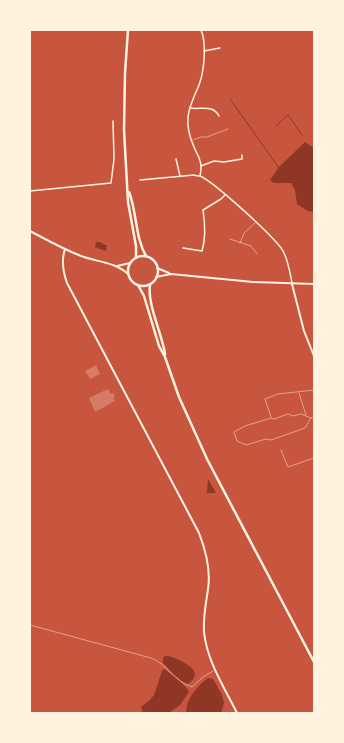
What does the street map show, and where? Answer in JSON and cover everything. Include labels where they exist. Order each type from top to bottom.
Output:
[{"type":"main road","points":[[128,30],[125,73],[124,130],[128,202],[136,246],[136,258]]},
{"type":"main road","points":[[128,189],[133,201],[141,246],[146,256],[154,261],[157,268],[156,277],[150,284],[145,286],[138,285],[132,282],[128,274],[130,264],[136,258],[146,256]]},
{"type":"main road","points":[[150,284],[149,295],[165,357],[179,397],[207,458],[314,662]]},
{"type":"main road","points":[[138,285],[144,296],[159,346],[165,357]]},
{"type":"street","points":[[200,176],[200,159],[191,140],[188,122],[190,108],[200,83],[204,51],[204,42],[201,30]]},
{"type":"street","points":[[204,51],[220,48]]},
{"type":"street","points":[[190,108],[213,109],[217,111],[219,116]]},
{"type":"street","points":[[30,191],[111,183],[114,159],[113,121]]},
{"type":"street","points":[[201,166],[214,161],[224,162],[242,159],[242,155]]},
{"type":"street","points":[[176,159],[180,176]]},
{"type":"street","points":[[140,180],[180,176],[200,176],[225,195],[274,239],[283,250],[287,260],[304,331],[314,356]]},
{"type":"street","points":[[183,248],[202,251],[204,245],[205,220],[203,210],[222,199],[225,195]]},
{"type":"street","points":[[30,231],[65,249],[90,259],[116,266],[128,274]]},
{"type":"street","points":[[65,249],[63,268],[67,283],[203,543],[209,577],[204,632],[208,653],[215,671],[237,713]]},
{"type":"street","points":[[116,266],[130,264]]},
{"type":"street","points":[[157,268],[170,274]]},
{"type":"street","points":[[156,277],[164,274],[170,274],[253,282],[314,284]]},
{"type":"lane","points":[[191,140],[207,137],[228,129]]},
{"type":"lane","points":[[240,243],[244,233],[256,222]]},
{"type":"lane","points":[[230,239],[252,246],[257,254]]},
{"type":"lane","points":[[271,418],[266,399],[278,394],[314,390]]},
{"type":"lane","points":[[299,392],[307,416]]},
{"type":"lane","points":[[311,418],[300,414],[293,416],[288,414],[240,428],[234,432],[237,441],[246,445],[266,439],[271,440],[306,428],[311,418],[314,417]]},
{"type":"lane","points":[[282,450],[288,467],[314,458]]},
{"type":"path","points":[[30,625],[156,660],[178,679],[186,685],[192,687],[203,677],[215,671]]},
{"type":"shaded area","points":[[305,142],[314,148],[314,212],[308,211],[297,204],[295,190],[291,183],[274,183],[270,180],[279,167]]},
{"type":"shaded area","points":[[96,242],[100,242],[107,246],[107,249],[105,251],[95,247]]},
{"type":"shaded area","points":[[208,479],[216,493],[207,493]]},
{"type":"shaded area","points":[[165,656],[174,658],[190,666],[195,674],[193,679],[188,684],[178,678],[163,663],[163,658]]},
{"type":"shaded area","points":[[164,669],[189,692],[180,705],[169,713],[143,713],[141,707],[154,695]]},
{"type":"shaded area","points":[[208,678],[213,679],[222,695],[224,703],[221,713],[186,713],[186,708],[193,693]]},
{"type":"building","points":[[96,365],[100,374],[90,379],[85,371]]},
{"type":"building","points":[[108,389],[111,394],[113,393],[115,397],[113,398],[115,401],[95,412],[89,398]]},
{"type":"waterway","points":[[230,99],[279,168]]},
{"type":"waterway","points":[[276,126],[288,115],[302,135]]}]
